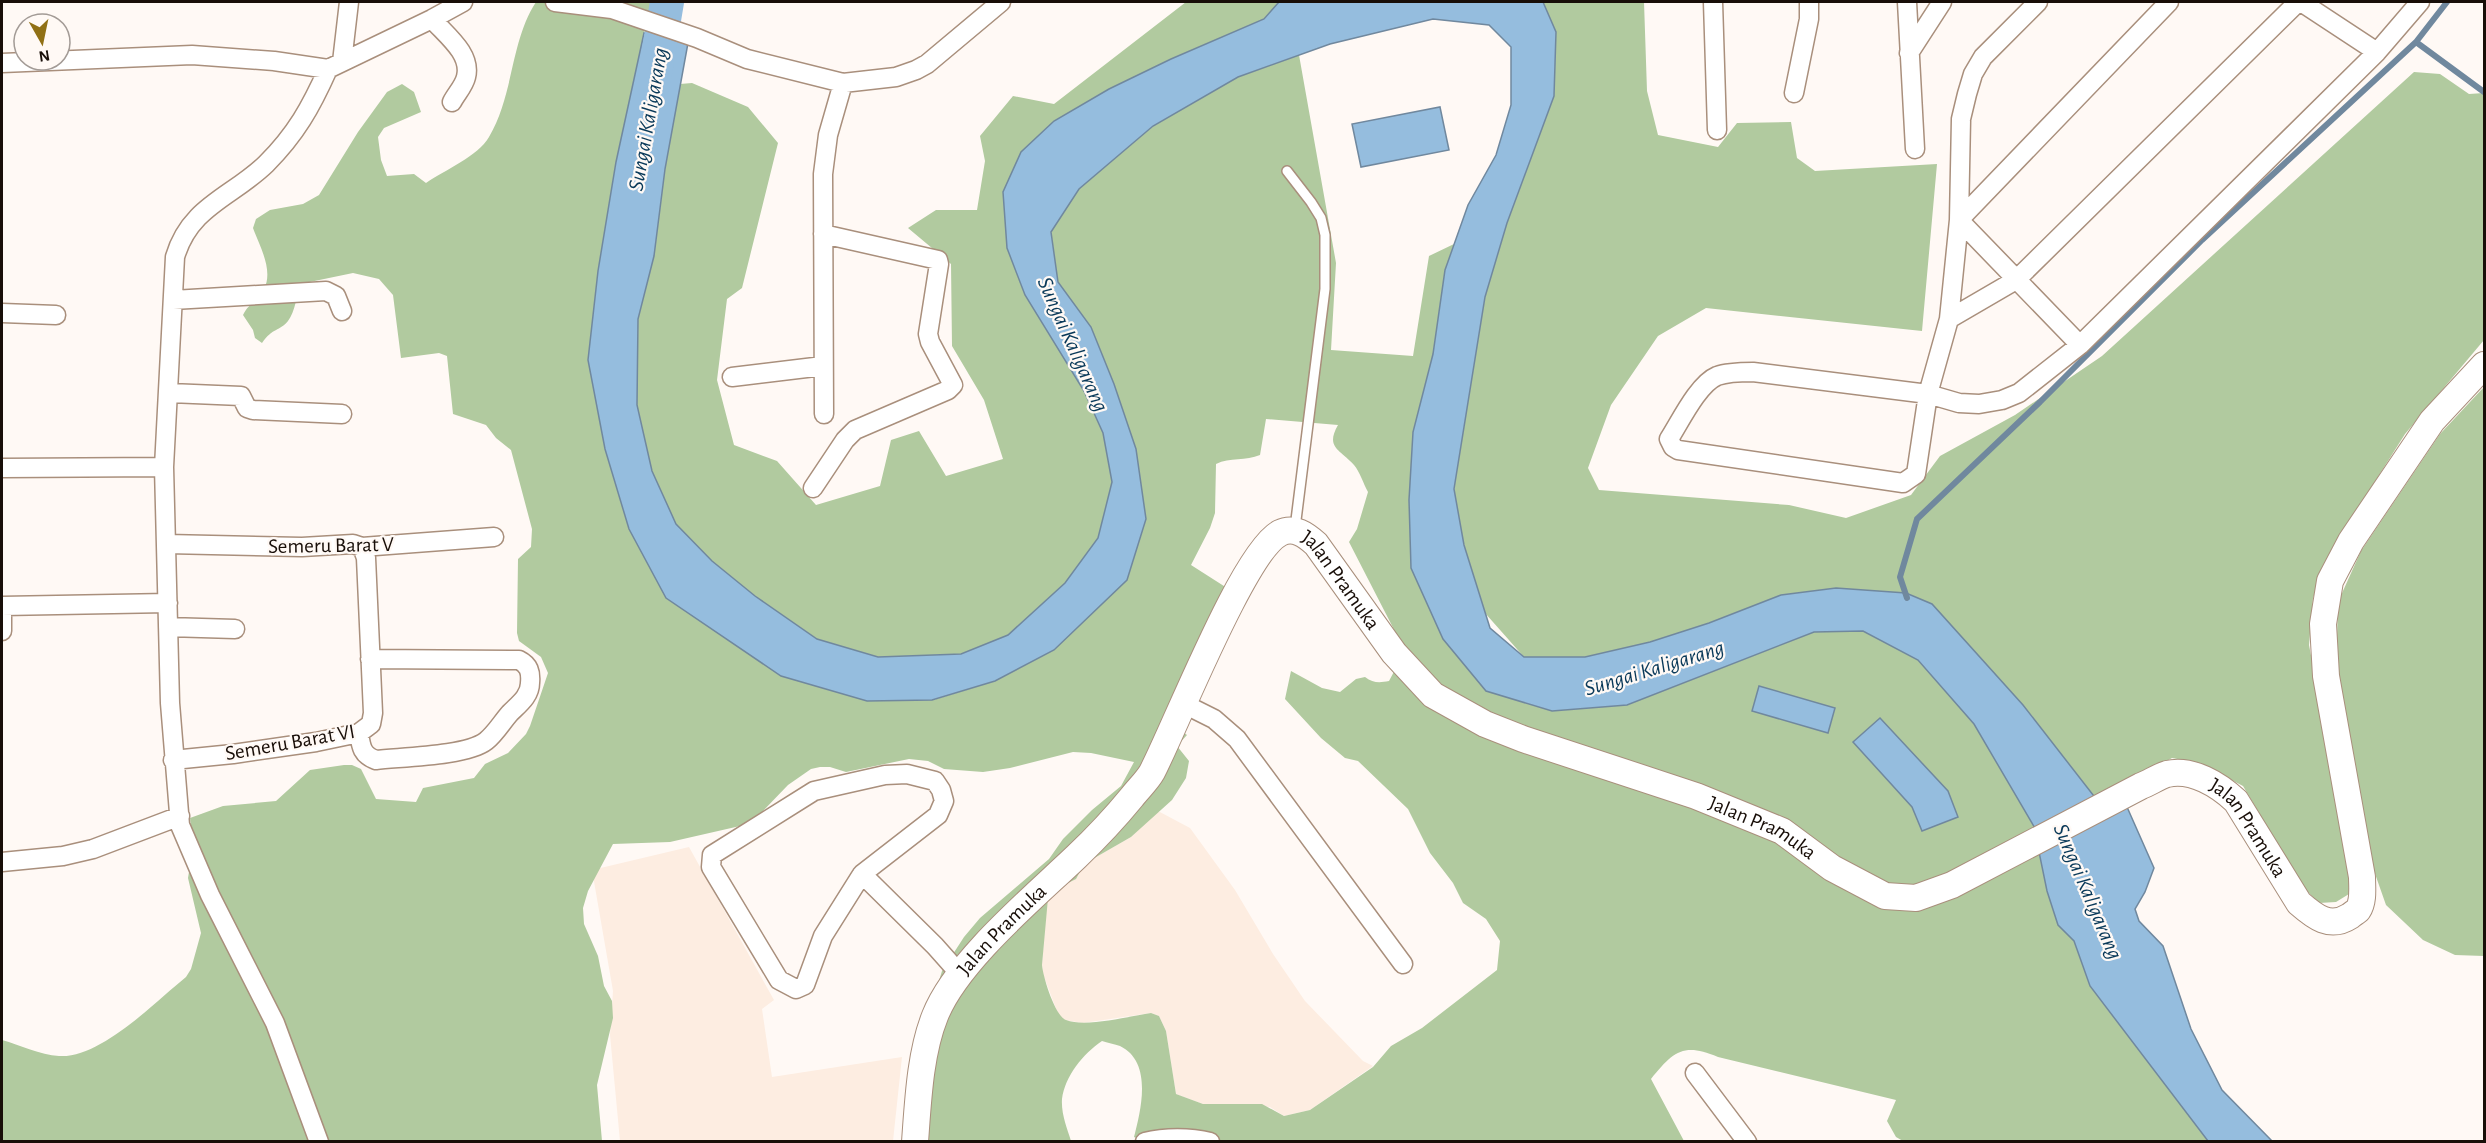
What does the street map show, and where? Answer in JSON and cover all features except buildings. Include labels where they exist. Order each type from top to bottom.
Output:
[{"type":"main road","name":"Jalan Pramuka","points":[[915,1142],[920,1079],[935,1016],[959,973],[1108,827],[1150,774],[1242,582],[1255,561],[1278,534],[1295,531],[1305,534],[1316,544],[1394,653],[1433,695],[1485,724],[1523,739],[1696,796],[1782,831],[1832,868],[1885,896],[1916,898],[1952,885],[2141,786],[2168,774],[2186,774],[2222,788],[2236,801],[2300,903],[2312,914],[2326,922],[2340,922],[2357,911],[2362,898],[2362,877],[2326,676],[2323,624],[2331,581],[2351,542],[2432,421],[2484,365]]},
{"type":"street","points":[[319,1142],[275,1023],[210,895],[184,836],[173,760],[164,467],[170,393],[175,257],[180,239],[202,212],[264,166],[285,144],[309,112],[335,66],[349,2]]},
{"type":"street","points":[[2,63],[192,55],[335,66],[462,2]]},
{"type":"street","points":[[555,2],[612,9],[697,38],[747,59],[843,83],[896,76],[916,70],[927,64],[1001,2]]},
{"type":"street","points":[[1713,2],[1718,130]]},
{"type":"street","points":[[1794,93],[1809,19],[1809,2]]},
{"type":"street","points":[[1907,2],[1915,148]]},
{"type":"street","points":[[1909,53],[1941,2]]},
{"type":"street","points":[[2038,2],[1983,57],[1973,74],[1961,119],[1959,219],[1948,319],[1928,394],[1916,474],[1904,483],[1678,450],[1670,443],[1670,439],[1704,384],[1719,375],[1754,372],[1928,394],[1959,403],[1979,404],[2002,400],[2019,393],[2080,345],[2377,52],[2420,2]]},
{"type":"street","points":[[1959,219],[2169,2]]},
{"type":"street","points":[[1948,319],[2016,280],[2300,2],[2377,52]]},
{"type":"street","points":[[432,19],[464,55],[467,66],[466,78],[452,102]]},
{"type":"street","points":[[824,414],[823,174],[828,135],[843,83]]},
{"type":"street","points":[[1959,219],[2080,345]]},
{"type":"street","points":[[813,488],[845,440],[855,430],[948,390],[953,385],[928,334],[938,260],[823,234]]},
{"type":"street","points":[[172,300],[326,291],[336,296],[342,311]]},
{"type":"street","points":[[2,313],[56,315]]},
{"type":"street","points":[[732,377],[823,366]]},
{"type":"street","points":[[170,393],[242,396],[247,408],[253,410],[342,414]]},
{"type":"street","points":[[2,468],[164,467]]},
{"type":"street","name":"Semeru Barat V","points":[[167,544],[302,547],[353,544],[362,547],[494,537]]},
{"type":"street","name":"Semeru Barat VI","points":[[173,760],[245,752],[359,733],[371,724],[373,713],[366,558],[362,547]]},
{"type":"street","points":[[2,631],[2,606],[168,603]]},
{"type":"street","points":[[168,627],[235,629]]},
{"type":"street","points":[[359,733],[362,751],[367,757],[376,760],[454,752],[469,748],[485,742],[521,703],[530,687],[530,672],[525,663],[519,660],[370,659]]},
{"type":"street","points":[[1184,704],[1214,719],[1237,738],[1403,964]]},
{"type":"street","points":[[907,774],[935,781],[944,801],[938,815],[862,874],[823,936],[805,985],[796,989],[779,980],[711,867],[712,855],[719,848],[751,832],[814,791],[885,775],[907,774]]},
{"type":"street","points":[[2,862],[63,856],[93,849],[180,816]]},
{"type":"street","points":[[862,874],[959,973]]},
{"type":"street","points":[[1695,1073],[1747,1142]]},
{"type":"street","points":[[1145,1142],[1156,1139],[1198,1138],[1210,1142]]},
{"type":"lane","points":[[1287,171],[1321,218],[1325,235],[1325,289],[1295,531]]},
{"type":"shaded area","points":[[1158,811],[1190,828],[1235,890],[1273,954],[1305,1001],[1363,1061],[1373,1066],[1310,1110],[1284,1116],[1270,1107],[1203,1104],[1176,1094],[1166,1031],[1159,1016],[1151,1013],[1083,1023],[1064,1020],[1058,1014],[1043,974],[1042,965],[1047,898],[1084,864],[1131,837]]},
{"type":"shaded area","points":[[689,847],[774,1000],[762,1009],[772,1077],[902,1057],[893,1141],[620,1141],[610,1035],[613,991],[592,870]]},
{"type":"green space","points":[[536,2],[656,2],[644,33],[616,162],[598,271],[588,360],[605,449],[629,529],[867,701],[933,700],[995,681],[1054,650],[1136,449],[1114,384],[1091,327],[1058,282],[1051,231],[1079,189],[1153,126],[1238,77],[1299,55],[1336,263],[1331,350],[1413,356],[1429,256],[1454,244],[1445,270],[1433,354],[1413,432],[1409,500],[1411,567],[1443,639],[1486,690],[1552,711],[1627,705],[1814,632],[1863,631],[1918,660],[1974,724],[2036,830],[2058,925],[2074,941],[2090,986],[2208,1141],[1903,1141],[1896,1137],[1887,1121],[1896,1100],[1696,1050],[1687,1050],[1673,1056],[1651,1079],[1684,1141],[1143,1141],[1134,1137],[1142,1087],[1137,1063],[1130,1053],[1120,1046],[1102,1041],[1076,1066],[1064,1090],[1062,1110],[1071,1141],[919,1141],[924,1029],[942,971],[964,937],[980,918],[1049,859],[1063,839],[1092,810],[1121,786],[1134,762],[1091,753],[1073,752],[1010,768],[983,772],[944,769],[928,761],[909,759],[846,772],[830,767],[820,767],[811,769],[788,785],[762,812],[740,826],[670,842],[613,844],[588,891],[583,908],[584,924],[598,956],[604,986],[612,1001],[613,1018],[597,1085],[602,1141],[2,1141],[2,1040],[37,1052],[59,1056],[75,1054],[92,1048],[109,1039],[143,1014],[186,977],[191,969],[201,933],[188,878],[193,848],[190,818],[223,806],[276,801],[310,770],[344,765],[352,765],[361,769],[376,799],[416,802],[423,788],[474,778],[485,764],[508,753],[526,734],[530,726],[548,673],[541,657],[519,641],[517,633],[518,559],[531,547],[532,529],[511,450],[496,438],[486,425],[453,414],[447,356],[439,353],[401,358],[393,295],[379,279],[353,273],[300,284],[290,317],[262,343],[255,338],[253,330],[243,315],[262,293],[267,282],[264,258],[253,228],[256,219],[270,210],[303,204],[319,195],[358,132],[387,92],[402,84],[414,92],[421,112],[384,128],[378,137],[381,160],[387,176],[414,174],[426,183],[469,156],[484,144],[497,121],[521,34]],"holes":[[[1266,419],[1338,425],[1334,433],[1334,444],[1356,468],[1368,492],[1357,529],[1349,542],[1405,651],[1389,681],[1376,682],[1365,677],[1356,679],[1340,692],[1322,688],[1291,671],[1285,699],[1321,738],[1345,758],[1358,761],[1408,809],[1430,853],[1453,883],[1463,903],[1486,919],[1500,941],[1497,970],[1422,1028],[1391,1046],[1373,1067],[1310,1110],[1284,1116],[1262,1104],[1203,1104],[1176,1094],[1166,1031],[1159,1016],[1151,1013],[1085,1023],[1066,1020],[1054,1004],[1042,965],[1048,898],[1052,891],[1076,879],[1084,864],[1131,837],[1172,800],[1186,778],[1189,761],[1177,746],[1187,735],[1165,719],[1227,588],[1191,565],[1215,513],[1216,464],[1260,455]]]},
{"type":"green space","points":[[1186,2],[1279,2],[1264,19],[1171,59],[1109,89],[1054,121],[1007,248],[1025,295],[1084,391],[1103,433],[1112,482],[1098,538],[1065,583],[1008,635],[961,654],[878,657],[817,639],[755,596],[712,561],[676,525],[652,471],[636,405],[638,319],[654,256],[665,169],[680,84],[692,83],[748,107],[778,143],[742,288],[727,299],[717,380],[734,445],[777,461],[816,505],[880,486],[891,440],[919,431],[946,476],[1003,459],[984,400],[952,346],[951,264],[908,228],[936,210],[977,210],[985,161],[980,136],[1013,96],[1054,104]]},
{"type":"green space","points":[[1543,2],[1644,2],[1647,91],[1658,135],[1718,147],[1737,123],[1791,122],[1797,158],[1815,171],[1937,164],[1922,331],[1706,308],[1658,336],[1611,405],[1588,468],[1599,490],[1789,505],[1846,518],[1911,495],[1940,456],[2015,415],[2102,356],[2414,72],[2440,74],[2469,94],[2484,93],[2484,340],[2405,434],[2333,548],[2313,598],[2309,645],[2347,844],[2351,870],[2349,894],[2336,902],[2319,903],[2304,888],[2243,786],[2199,763],[2172,758],[2097,800],[2023,705],[1936,609],[1836,588],[1781,595],[1709,623],[1650,642],[1585,657],[1524,657],[1485,613],[1464,545],[1454,489],[1485,297],[1507,223],[1554,96],[1556,32]]},
{"type":"green space","points":[[2484,387],[2484,956],[2455,955],[2423,940],[2386,905],[2367,851],[2336,674],[2338,602],[2361,551],[2440,434]]},
{"type":"water","points":[[1279,2],[1543,2],[1556,32],[1554,96],[1507,223],[1485,297],[1454,489],[1464,545],[1490,628],[1524,657],[1585,657],[1650,642],[1709,623],[1781,595],[1836,588],[1906,593],[1932,604],[2023,705],[2097,800],[2036,830],[1974,724],[1918,660],[1863,631],[1814,632],[1627,705],[1552,711],[1486,691],[1443,639],[1411,568],[1409,500],[1413,432],[1433,354],[1445,270],[1468,205],[1496,155],[1511,105],[1511,47],[1489,25],[1433,19],[1330,44],[1238,77],[1153,126],[1079,189],[1051,232],[1058,282],[1091,327],[1114,384],[1136,449],[1146,519],[1127,580],[1054,650],[995,681],[932,700],[867,701],[781,676],[666,598],[629,529],[605,449],[588,360],[598,271],[616,162],[644,33],[688,43],[665,169],[654,256],[638,319],[637,405],[652,471],[676,524],[712,561],[755,596],[817,639],[878,657],[961,654],[1008,635],[1065,583],[1098,538],[1112,482],[1103,433],[1084,391],[1025,295],[1007,248],[1003,192],[1021,152],[1054,121],[1109,89],[1171,59],[1264,19]]},
{"type":"water","points":[[1440,107],[1449,150],[1361,167],[1352,124]]},
{"type":"water","points":[[1759,686],[1835,708],[1828,733],[1752,711]]},
{"type":"water","points":[[1880,718],[1948,791],[1958,817],[1922,831],[1912,807],[1853,742]]},
{"type":"water","points":[[2127,807],[2154,868],[2145,892],[2135,909],[2139,921],[2163,946],[2191,1029],[2222,1090],[2272,1141],[2208,1141],[2090,986],[2074,941],[2058,925],[2047,891],[2039,852]]},
{"type":"waterway","name":"Sungai Kaligarang","points":[[653,85],[667,2]]},
{"type":"waterway","points":[[2416,42],[2447,2]]},
{"type":"waterway","points":[[1907,598],[1900,577],[1917,519],[2040,402],[2202,240],[2416,42],[2484,92]]}]
